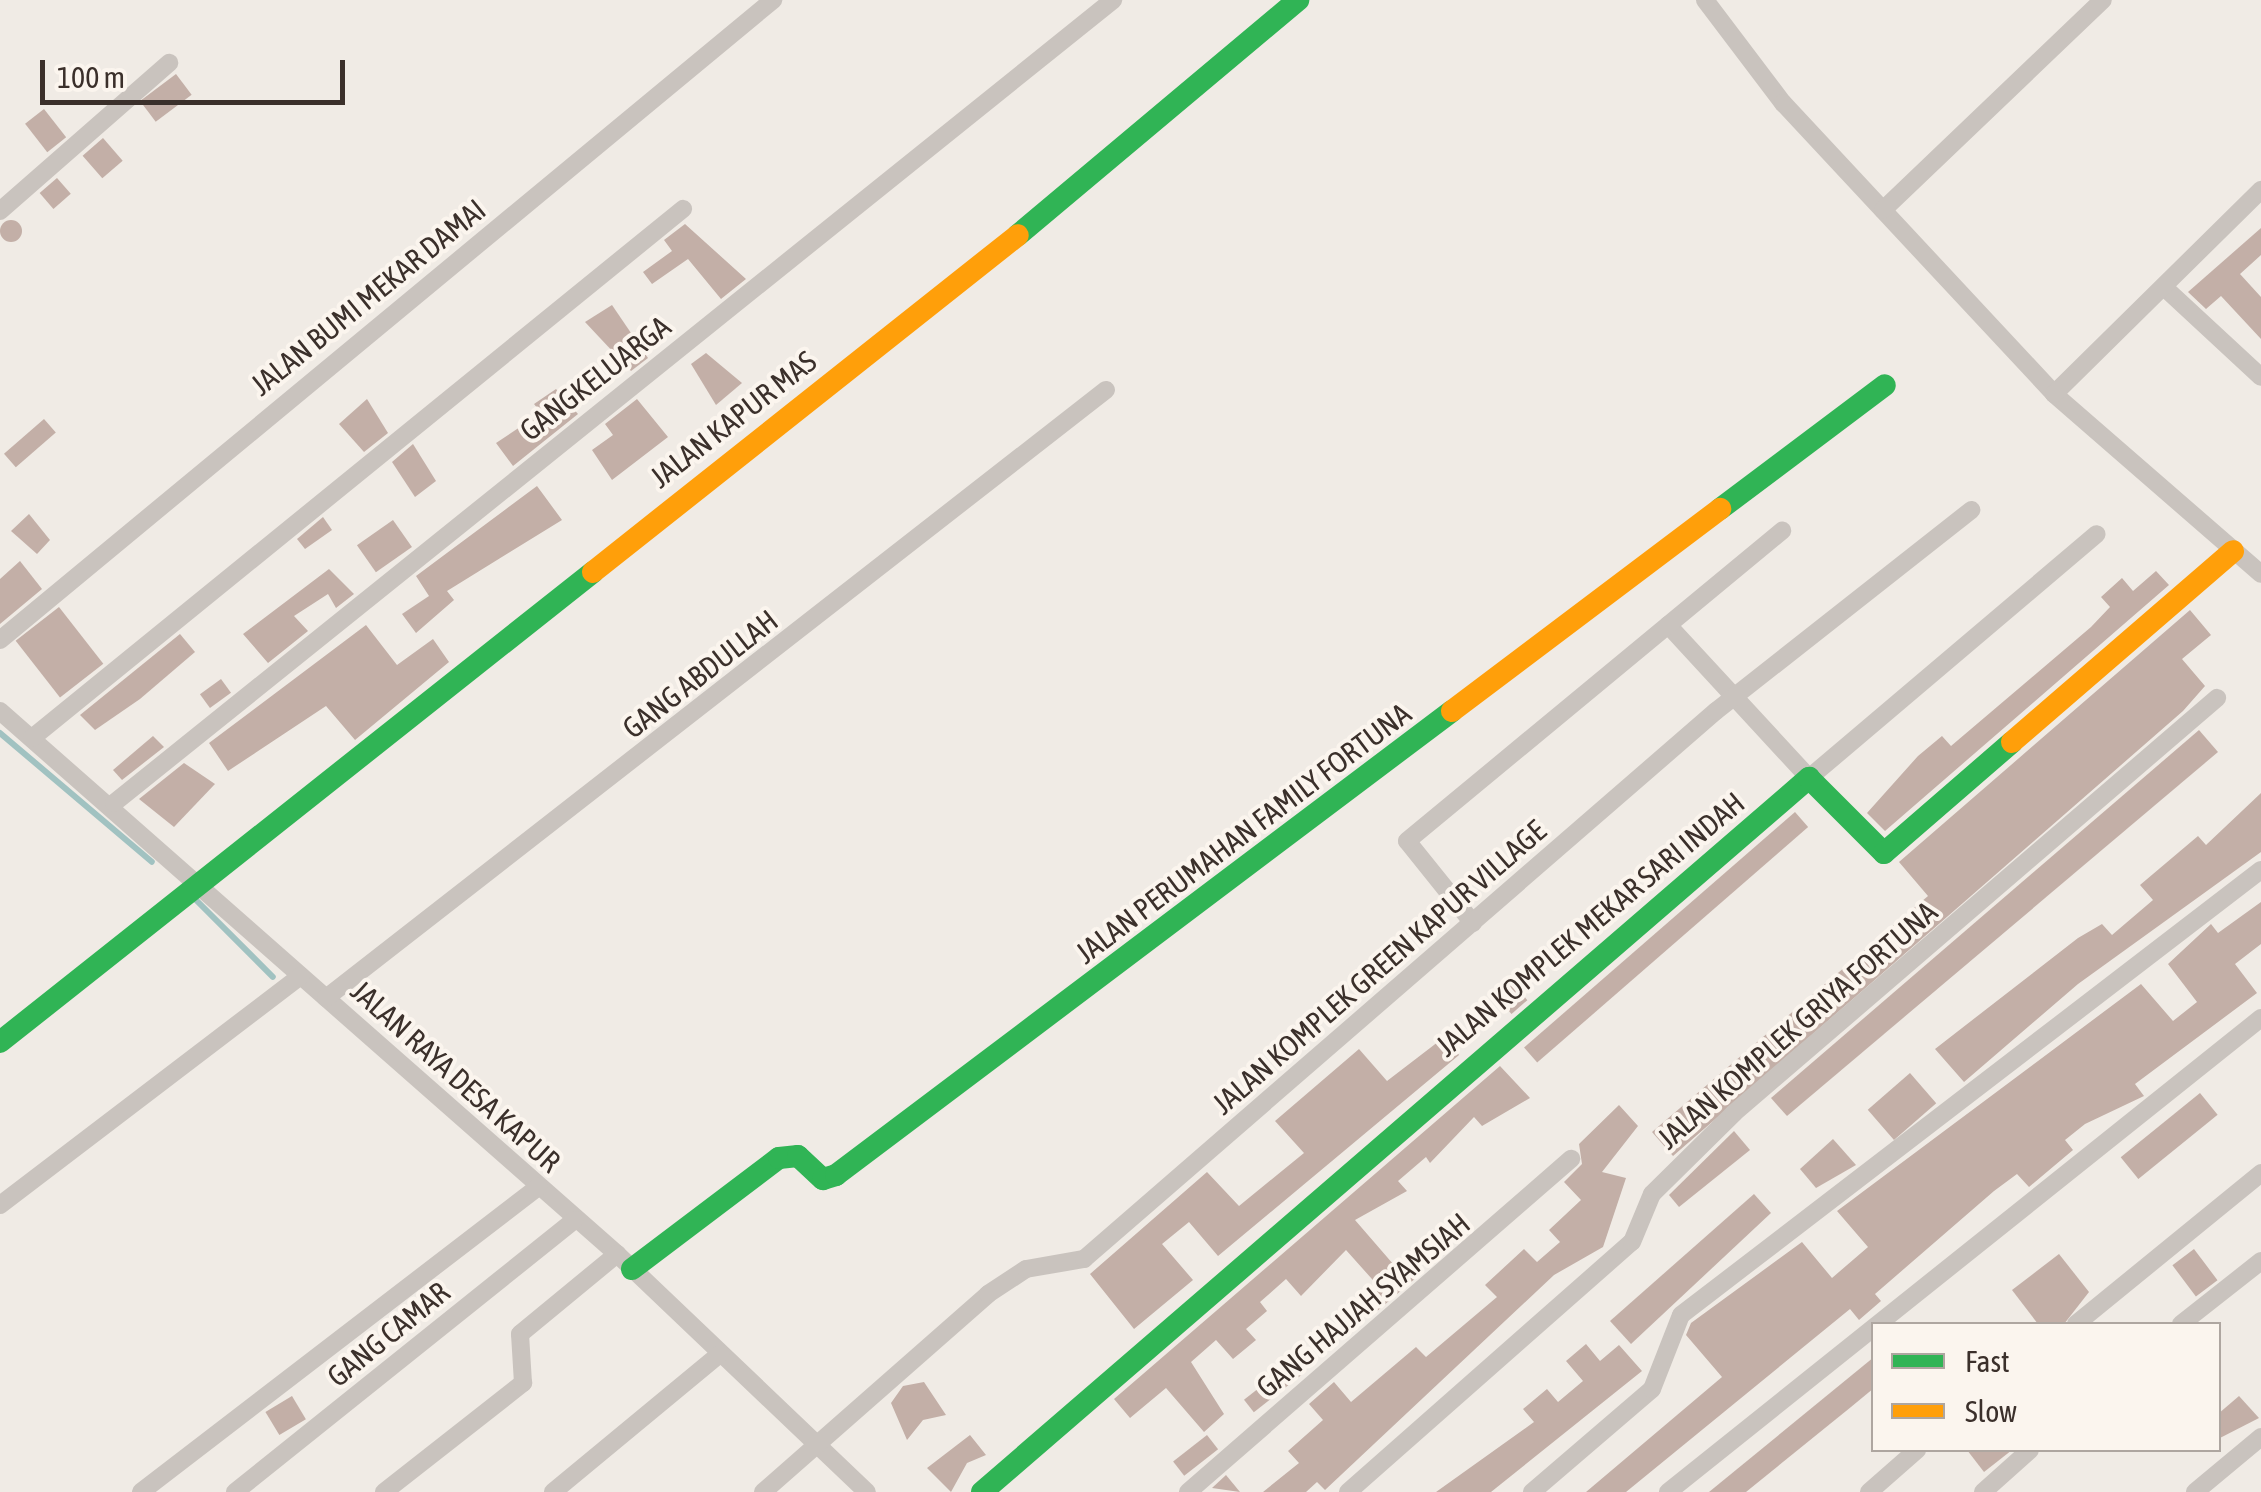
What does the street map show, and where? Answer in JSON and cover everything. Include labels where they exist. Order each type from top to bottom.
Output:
[{"type":"street","name":"JALAN BUMI MEKAR DAMAI","points":[[0,640],[773,0]]},
{"type":"street","name":"GANGKELUARGA","points":[[114,803],[1113,0]]},
{"type":"street","name":"JALAN KAPUR MAS","points":[[0,1042],[1023,231],[1298,0]]},
{"type":"street","points":[[1705,0],[1783,104],[2054,394],[2261,574]]},
{"type":"street","points":[[1883,210],[2102,0]]},
{"type":"street","points":[[0,211],[170,63]]},
{"type":"street","points":[[2054,394],[2166,289],[2261,190]]},
{"type":"street","points":[[32,738],[682,208]]},
{"type":"street","points":[[2166,289],[2261,377]]},
{"type":"street","name":"JALAN PERUMAHAN FAMILY FORTUNA","points":[[625,1262],[779,1158],[798,1156],[823,1179],[836,1175],[1885,386]]},
{"type":"street","name":"GANG ABDULLAH","points":[[326,998],[1106,390]]},
{"type":"street","name":"JALAN KOMPLEK GREEN KAPUR VILLAGE","points":[[764,1492],[988,1294],[1026,1269],[1084,1259],[1733,700],[1971,510]]},
{"type":"street","points":[[1473,923],[1407,841],[1782,530]]},
{"type":"street","points":[[1809,778],[2097,534]]},
{"type":"street","points":[[1668,625],[1733,700],[1884,853],[2233,552]]},
{"type":"street","name":"JALAN KOMPLEK GRIYA FORTUNA","points":[[1348,1492],[1632,1242],[1661,1183],[1734,1113],[2217,698]]},
{"type":"street","name":"JALAN RAYA DESA KAPUR","points":[[0,711],[114,803],[301,976],[625,1262],[867,1492]]},
{"type":"street","name":"JALAN KOMPLEK MEKAR SARI INDAH","points":[[982,1492],[1809,778]]},
{"type":"street","points":[[1532,1492],[1652,1390],[1681,1315],[2261,870]]},
{"type":"street","points":[[0,1205],[301,976]]},
{"type":"street","points":[[1881,1322],[2261,1018]]},
{"type":"street","name":"GANG HAJJAH SYAMSIAH","points":[[1188,1492],[1571,1159]]},
{"type":"street","points":[[2078,1322],[2261,1173]]},
{"type":"street","points":[[142,1492],[538,1186]]},
{"type":"street","name":"GANG CAMAR","points":[[235,1492],[575,1220]]},
{"type":"street","points":[[2184,1322],[2261,1261]]},
{"type":"street","points":[[384,1492],[526,1380],[520,1334],[625,1262]]},
{"type":"street","points":[[1668,1492],[1871,1330]]},
{"type":"street","points":[[553,1492],[720,1354]]},
{"type":"street","points":[[2195,1492],[2261,1437]]},
{"type":"street","points":[[1869,1492],[1915,1452]]},
{"type":"street","points":[[1983,1492],[2028,1452]]},
{"type":"building","points":[[176,74],[192,95],[156,122],[140,101]]},
{"type":"building","points":[[44,109],[66,137],[47,152],[25,124]]},
{"type":"building","points":[[103,138],[123,161],[102,178],[83,156]]},
{"type":"building","points":[[57,178],[71,194],[53,209],[40,193]]},
{"type":"building","points":[[11,220],[19,223],[19,239],[11,242],[3,239],[0,231],[3,223]]},
{"type":"building","points":[[685,224],[746,279],[721,299],[688,259],[652,284],[643,272],[672,251],[664,240]]},
{"type":"building","points":[[2261,228],[2261,255],[2240,274],[2261,297],[2261,339],[2221,296],[2206,309],[2188,292]]},
{"type":"building","points":[[612,305],[648,358],[631,371],[585,322]]},
{"type":"building","points":[[706,353],[742,383],[716,405],[691,364]]},
{"type":"building","points":[[556,389],[578,414],[513,466],[496,443],[541,413],[534,404]]},
{"type":"building","points":[[367,399],[388,433],[364,452],[339,424]]},
{"type":"building","points":[[637,399],[668,437],[612,480],[592,450],[613,435],[605,424]]},
{"type":"building","points":[[44,419],[56,433],[16,467],[4,454]]},
{"type":"building","points":[[413,444],[436,481],[415,497],[392,462]]},
{"type":"building","points":[[537,486],[562,520],[447,591],[454,600],[416,633],[402,614],[429,596],[416,576]]},
{"type":"building","points":[[29,514],[50,540],[37,554],[11,531]]},
{"type":"building","points":[[323,517],[332,530],[305,549],[297,539]]},
{"type":"building","points":[[393,520],[412,547],[376,572],[357,545]]},
{"type":"building","points":[[20,561],[42,589],[0,624],[0,579]]},
{"type":"building","points":[[329,569],[354,594],[336,608],[328,594],[294,616],[308,631],[268,663],[243,634]]},
{"type":"building","points":[[2156,571],[2169,585],[1885,831],[1867,813],[1918,756],[1942,736],[1951,746],[2091,627],[2110,607],[2101,597],[2122,578],[2133,591]]},
{"type":"building","points":[[59,607],[103,664],[60,698],[16,641]]},
{"type":"building","points":[[2190,610],[2211,635],[2182,659],[2205,686],[2183,711],[1673,1156],[1652,1132],[1928,896],[1899,862]]},
{"type":"building","points":[[366,625],[397,665],[433,639],[449,662],[355,740],[326,706],[228,771],[209,743]]},
{"type":"building","points":[[180,634],[195,652],[140,699],[95,730],[80,715]]},
{"type":"building","points":[[221,679],[231,693],[210,708],[200,694]]},
{"type":"building","points":[[2199,730],[2218,752],[1787,1116],[1771,1098]]},
{"type":"building","points":[[153,736],[164,747],[122,780],[113,770]]},
{"type":"building","points":[[184,763],[215,784],[174,827],[139,799]]},
{"type":"building","points":[[2261,793],[2261,852],[2078,984],[1964,1082],[1935,1049],[2078,938],[2102,924],[2112,935],[2153,900],[2140,885],[2198,836],[2206,845]]},
{"type":"building","points":[[1795,812],[1808,827],[1537,1063],[1524,1048]]},
{"type":"building","points":[[2261,902],[2261,944],[2235,964],[2257,993],[2135,1084],[2144,1096],[2085,1124],[2065,1140],[2073,1150],[2029,1187],[2017,1174],[1994,1191],[1875,1294],[1881,1301],[1859,1320],[1850,1309],[1626,1492],[1586,1492],[1722,1377],[1686,1335],[1691,1323],[1802,1242],[1832,1278],[1868,1247],[1837,1211],[2141,984],[2173,1021],[2197,1002],[2168,964],[2211,924],[2218,933]]},
{"type":"building","points":[[1509,979],[1527,1000],[1512,1014],[1493,993]]},
{"type":"building","points":[[1447,1035],[1459,1055],[1218,1256],[1189,1222],[1162,1244],[1193,1280],[1134,1329],[1090,1274],[1207,1172],[1239,1206],[1304,1153],[1275,1121],[1359,1049],[1387,1081]]},
{"type":"building","points":[[1500,1066],[1530,1098],[1482,1126],[1474,1117],[1430,1163],[1426,1157],[1398,1181],[1407,1191],[1355,1220],[1400,1272],[1407,1265],[1417,1277],[1376,1312],[1366,1300],[1380,1288],[1346,1250],[1301,1296],[1286,1279],[1260,1302],[1267,1311],[1246,1329],[1256,1340],[1233,1359],[1216,1340],[1191,1362],[1224,1414],[1204,1432],[1166,1388],[1130,1418],[1114,1399]]},
{"type":"building","points":[[1910,1073],[1936,1103],[1894,1140],[1868,1110]]},
{"type":"building","points":[[2200,1093],[2218,1115],[2138,1179],[2121,1157]]},
{"type":"building","points":[[1619,1105],[1638,1126],[1602,1172],[1626,1178],[1603,1247],[1554,1275],[1325,1490],[1317,1482],[1306,1492],[1263,1492],[1299,1463],[1288,1451],[1323,1420],[1309,1404],[1334,1382],[1351,1402],[1416,1347],[1426,1357],[1497,1297],[1485,1285],[1524,1249],[1537,1262],[1560,1242],[1549,1230],[1581,1200],[1564,1182],[1582,1164],[1579,1144]]},
{"type":"building","points":[[1734,1131],[1750,1150],[1679,1207],[1669,1195]]},
{"type":"building","points":[[1833,1139],[1856,1165],[1816,1188],[1800,1169]]},
{"type":"building","points":[[1754,1194],[1771,1213],[1631,1344],[1610,1321]]},
{"type":"building","points":[[2194,1249],[2217,1280],[2196,1296],[2172,1265]]},
{"type":"building","points":[[2059,1254],[2089,1292],[2066,1322],[2036,1322],[2012,1290]]},
{"type":"building","points":[[1586,1344],[1600,1361],[1619,1345],[1642,1371],[1491,1492],[1436,1492],[1534,1422],[1523,1409],[1547,1389],[1558,1402],[1583,1381],[1566,1361]]},
{"type":"building","points":[[1296,1359],[1306,1372],[1254,1412],[1244,1400]]},
{"type":"building","points":[[1871,1359],[1871,1390],[1851,1407],[1746,1492],[1709,1492]]},
{"type":"building","points":[[924,1382],[946,1415],[923,1420],[907,1440],[891,1403],[903,1386]]},
{"type":"building","points":[[292,1396],[306,1419],[279,1435],[265,1412]]},
{"type":"building","points":[[2239,1396],[2259,1418],[2221,1437],[2221,1411]]},
{"type":"building","points":[[970,1435],[986,1455],[967,1463],[951,1492],[927,1468]]},
{"type":"building","points":[[1207,1435],[1218,1449],[1184,1476],[1173,1461]]},
{"type":"building","points":[[1969,1452],[2009,1452],[1984,1472]]},
{"type":"building","points":[[1226,1475],[1240,1492],[1212,1488]]},
{"type":"waterway","points":[[0,733],[152,862]]},
{"type":"waterway","points":[[195,899],[273,977]]},
{"type":"traffic: fast","points":[[1018,235],[1298,0]]},
{"type":"traffic: fast","points":[[1720,509],[1885,385]]},
{"type":"traffic: fast","points":[[0,1042],[593,572]]},
{"type":"traffic: fast","points":[[632,1269],[779,1158],[798,1156],[823,1179],[836,1175],[1452,711]]},
{"type":"traffic: fast","points":[[982,1492],[1809,778],[1884,853],[2012,742]]},
{"type":"traffic: slow","points":[[593,572],[1018,235]]},
{"type":"traffic: slow","points":[[1452,711],[1720,509]]},
{"type":"traffic: slow","points":[[2012,742],[2233,551]]}]
